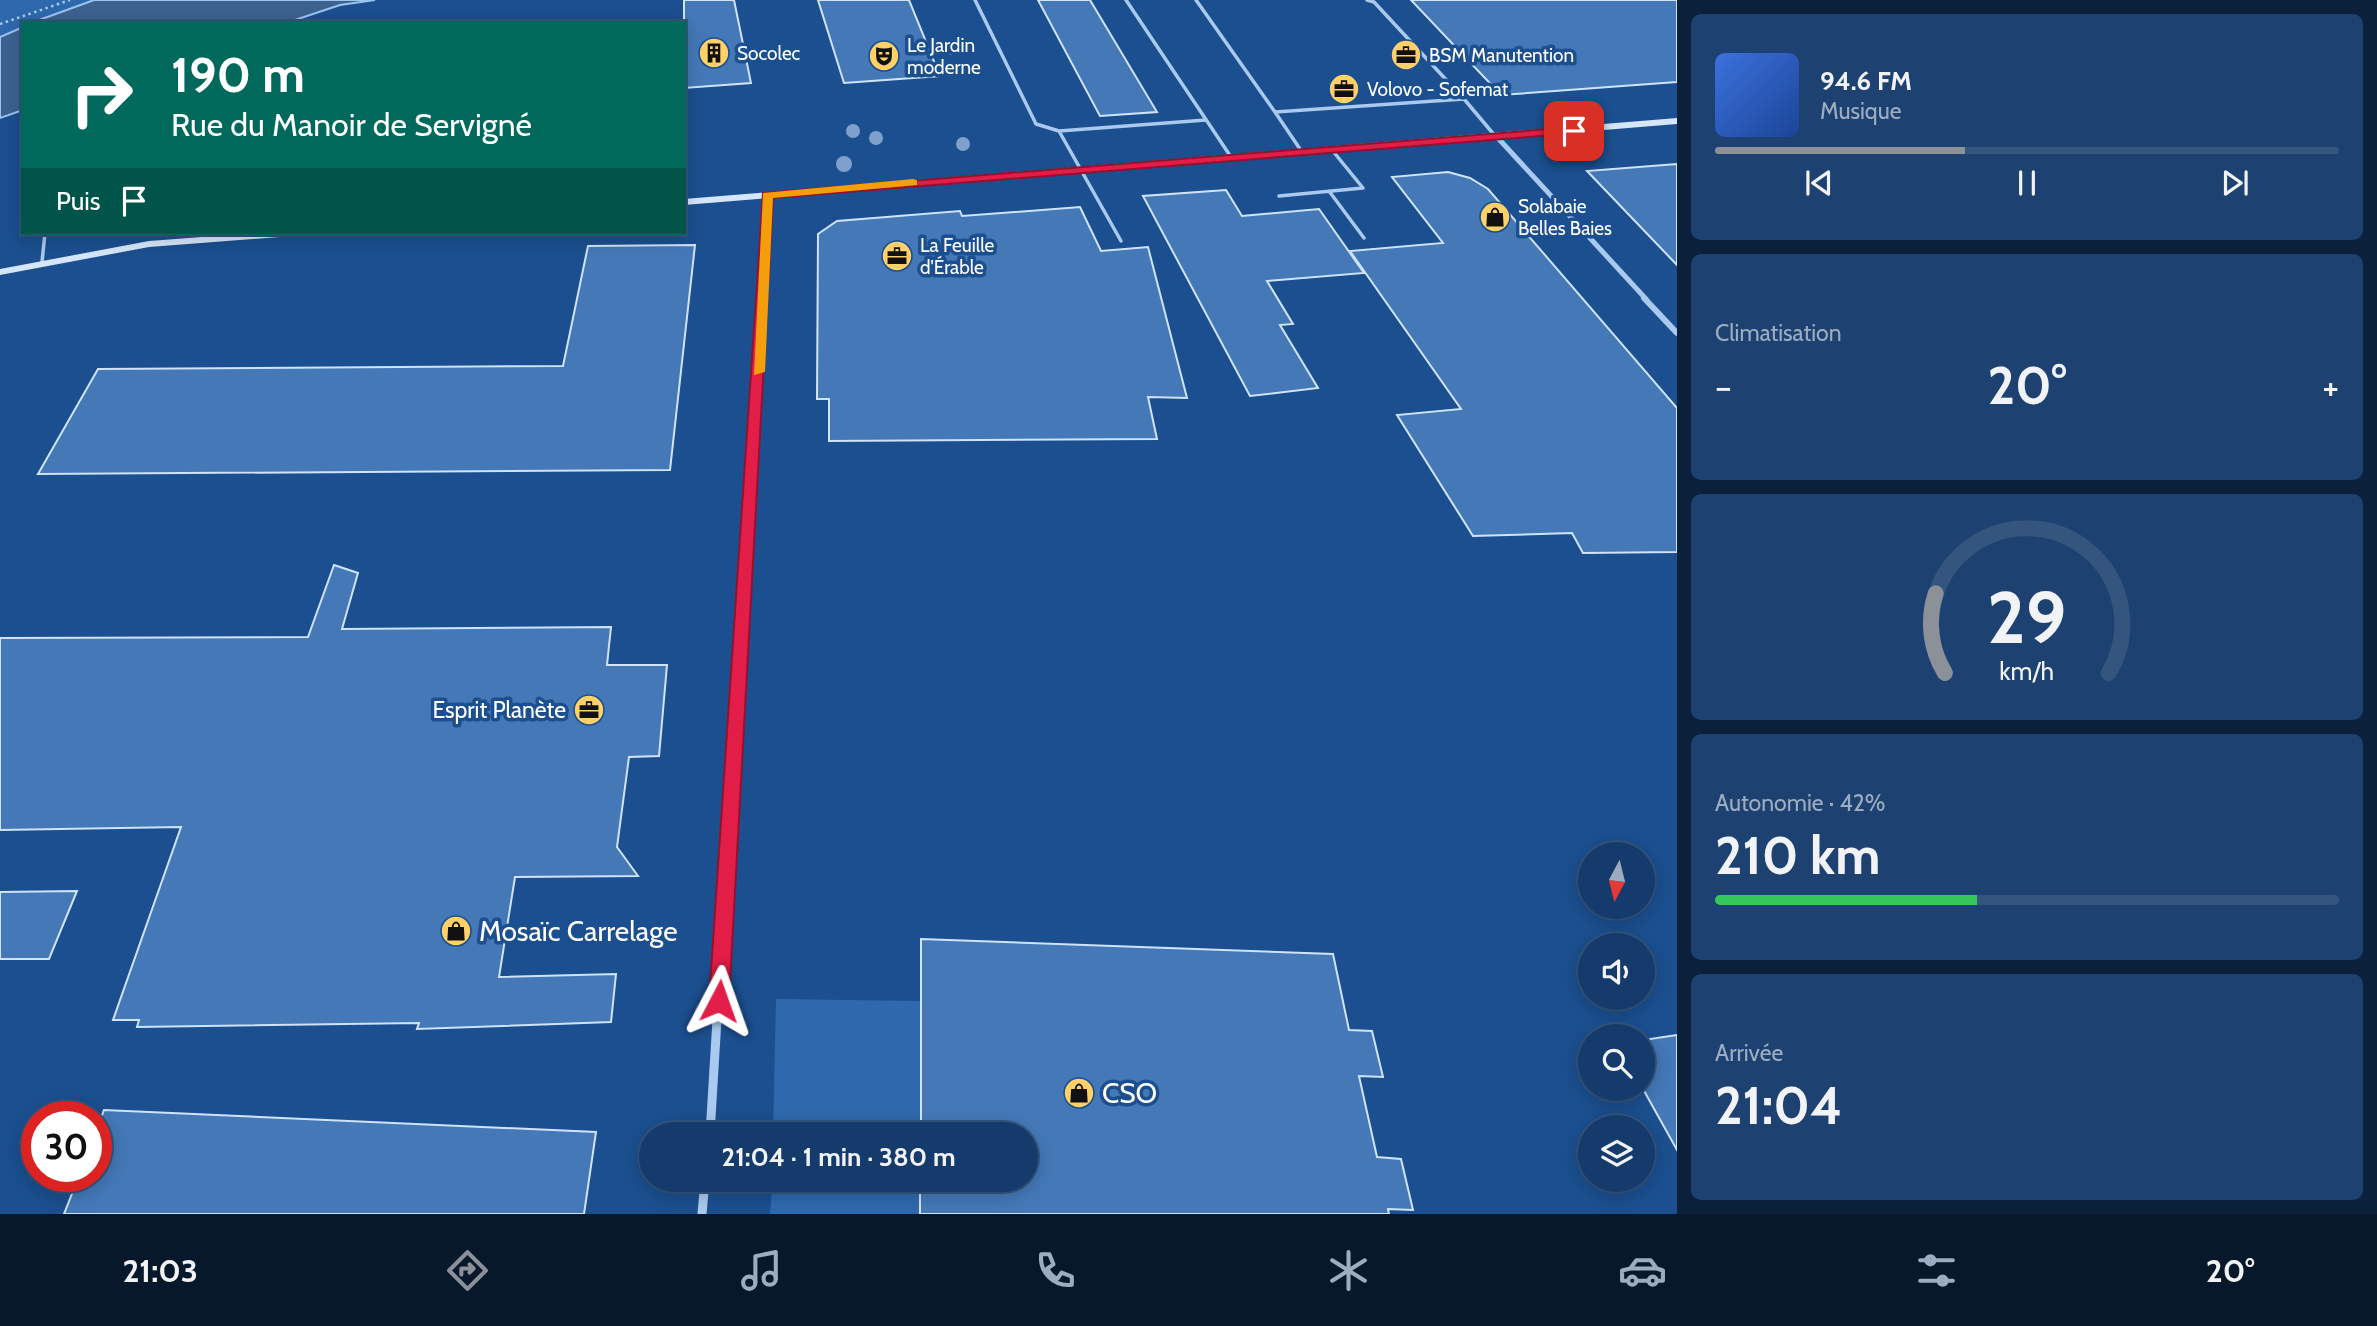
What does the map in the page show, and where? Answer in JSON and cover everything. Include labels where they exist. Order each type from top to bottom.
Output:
[{"type":"street","points":[[686,202],[1677,121]]},
{"type":"street","points":[[1497,137],[1677,333]]},
{"type":"street","points":[[711,1122],[767,195]]},
{"type":"street","points":[[0,272],[149,244],[267,235]]},
{"type":"street","points":[[702,1214],[704,1192]]},
{"type":"lane","points":[[975,0],[1036,124],[1059,131],[1206,120]]},
{"type":"lane","points":[[1126,0],[1231,157]]},
{"type":"lane","points":[[1196,0],[1302,152]]},
{"type":"lane","points":[[1367,0],[1374,2],[1497,137]]},
{"type":"lane","points":[[1275,112],[1464,99]]},
{"type":"lane","points":[[1059,131],[1121,241]]},
{"type":"lane","points":[[1279,196],[1363,188],[1332,150]]},
{"type":"lane","points":[[1329,191],[1364,238]]},
{"type":"lane","points":[[42,262],[45,235]]},
{"type":"path","points":[[0,24],[70,0]]},
{"type":"shaded area","points":[[0,0],[94,0],[36,21],[21,21],[21,28],[0,37]]},
{"type":"shaded area","points":[[94,0],[375,0],[340,5],[292,21],[36,21]]},
{"type":"shaded area","points":[[21,28],[21,111],[0,118],[0,37]]},
{"type":"shaded area","points":[[776,999],[921,1001],[921,1122],[773,1122]]},
{"type":"shaded area","points":[[772,1192],[920,1192],[920,1214],[770,1214]]},
{"type":"building","name":"Socolec","points":[[684,0],[734,0],[751,83],[686,88]]},
{"type":"building","name":"Le Jardin moderne","points":[[818,0],[909,0],[940,76],[844,83]]},
{"type":"building","points":[[1038,0],[1090,0],[1157,112],[1100,116]]},
{"type":"building","points":[[1411,0],[1677,0],[1677,82],[1501,95]]},
{"type":"building","points":[[1677,164],[1677,265],[1587,171]]},
{"type":"building","points":[[1448,172],[1470,178],[1488,189],[1677,408],[1677,552],[1583,553],[1572,533],[1473,536],[1397,415],[1461,409],[1350,251],[1443,243],[1392,177]]},
{"type":"building","points":[[1226,190],[1242,216],[1319,209],[1364,273],[1267,281],[1293,324],[1280,325],[1318,388],[1250,396],[1143,196]]},
{"type":"building","points":[[1080,207],[1101,251],[1148,247],[1187,398],[1148,397],[1157,439],[829,441],[829,399],[817,399],[818,234],[837,221],[960,211],[962,216]]},
{"type":"building","points":[[695,245],[670,470],[38,474],[98,369],[563,366],[588,246]]},
{"type":"building","points":[[334,565],[358,573],[342,629],[611,627],[607,665],[667,665],[659,756],[629,757],[617,847],[638,876],[515,877],[499,977],[616,974],[611,1022],[417,1029],[419,1023],[137,1027],[139,1020],[113,1020],[181,827],[0,830],[0,638],[308,637]]},
{"type":"building","points":[[77,891],[49,959],[0,959],[0,892]]},
{"type":"building","points":[[921,939],[1333,954],[1349,1030],[1372,1031],[1383,1077],[1359,1076],[1377,1157],[1401,1159],[1413,1210],[1388,1209],[1389,1214],[920,1214],[920,1192],[1038,1192],[1038,1122],[921,1122]]},
{"type":"building","points":[[1677,1035],[1677,1150],[1650,1101],[1655,1101],[1655,1038]]},
{"type":"building","points":[[112,1110],[596,1132],[584,1214],[64,1214],[73,1192],[112,1192]]},
{"type":"slow traffic","points":[[758,372],[767,195],[913,182]]},
{"type":"place","name":"Socolec","points":[[714,53]]},
{"type":"place","name":"BSM Manutention","points":[[1406,55]]},
{"type":"place","name":"Le Jardin moderne","points":[[884,56]]},
{"type":"place","name":"Volovo - Sofemat","points":[[1344,89]]},
{"type":"place","name":"Solabaie Belles Baies","points":[[1495,217]]},
{"type":"place","name":"La Feuille d'Érable","points":[[897,256]]},
{"type":"place","name":"Esprit Planète","points":[[589,710]]},
{"type":"place","name":"Mosaïc Carrelage","points":[[456,931]]},
{"type":"place","name":"CSO","points":[[1079,1093]]},
{"type":"route","points":[[719,1001],[767,195],[1574,131]]}]
